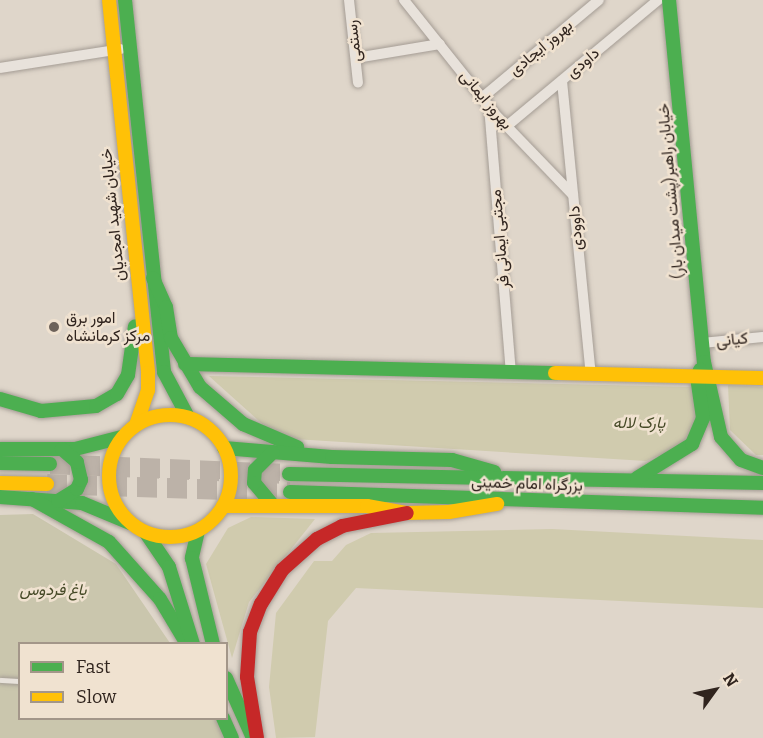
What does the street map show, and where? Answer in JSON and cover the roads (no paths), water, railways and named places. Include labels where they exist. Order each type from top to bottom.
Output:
[{"type":"main road","name":"خیابان شهید امجدیان","points":[[109,0],[137,293],[148,373],[146,399],[136,425]]},
{"type":"main road","name":"خیابان شهید امجدیان","points":[[124,0],[164,372],[188,417]]},
{"type":"main road","name":"خیابان راهبر(پشت میدان بار)","points":[[669,0],[704,362],[703,377]]},
{"type":"main road","points":[[153,278],[166,307],[171,338],[184,364],[219,407],[243,424],[275,441],[332,457]]},
{"type":"main road","points":[[0,399],[41,411],[70,411],[96,406],[117,394],[128,375],[134,346],[137,293]]},
{"type":"main road","points":[[184,364],[763,378]]},
{"type":"main road","points":[[703,377],[721,436],[741,460],[763,468]]},
{"type":"main road","points":[[637,477],[692,444],[703,418],[703,377]]},
{"type":"main road","points":[[0,497],[82,503],[130,523],[146,533],[172,537],[198,531],[224,506],[230,487],[230,467],[224,448],[202,424],[188,417],[152,417],[136,425],[122,437],[112,453],[108,472],[118,509],[130,523]]},
{"type":"main road","points":[[0,449],[62,450],[122,437]]},
{"type":"main road","points":[[224,448],[332,457],[452,460],[507,475]]},
{"type":"main road","points":[[58,501],[77,489],[81,480],[76,462],[62,450]]},
{"type":"main road","points":[[271,503],[254,483],[255,470],[273,452]]},
{"type":"main road","points":[[0,463],[50,464]]},
{"type":"main road","name":"بزرگراه امام خمینی","points":[[289,474],[637,477],[763,483]]},
{"type":"main road","points":[[0,483],[47,484]]},
{"type":"main road","name":"بزرگراه امام خمینی","points":[[290,492],[763,508]]},
{"type":"main road","points":[[32,499],[109,542],[160,599],[186,642]]},
{"type":"main road","points":[[224,506],[271,503],[367,506],[407,513],[449,513],[520,500]]},
{"type":"main road","points":[[255,738],[246,677],[250,632],[261,604],[282,570],[317,539],[342,526],[407,513]]},
{"type":"main road","points":[[198,531],[192,558],[212,642]]},
{"type":"main road","points":[[146,533],[174,579],[192,642]]},
{"type":"main road","points":[[174,579],[182,569],[195,572]]},
{"type":"main road","points":[[228,682],[255,738]]},
{"type":"main road","points":[[224,720],[232,738]]},
{"type":"street","name":"رستمی","points":[[350,0],[358,83]]},
{"type":"street","name":"بهروز ایمانی","points":[[404,0],[507,126],[573,195]]},
{"type":"street","name":"بهروز ایجادی","points":[[486,101],[599,0]]},
{"type":"street","name":"داودی","points":[[507,126],[658,0]]},
{"type":"street","points":[[356,58],[440,44]]},
{"type":"street","points":[[0,68],[130,48]]},
{"type":"street","name":"داوودی","points":[[562,81],[591,375]]},
{"type":"street","name":"مجتبی ایمانی فر","points":[[486,101],[511,372]]},
{"type":"street","name":"کیانی","points":[[702,343],[763,337]]},
{"type":"lane","points":[[0,680],[18,681]]},
{"type":"tunnel","points":[[50,464],[289,474]]},
{"type":"tunnel","points":[[47,484],[290,492]]},
{"type":"place","name":"امور برق مرکز کرمانشاه","points":[[54,327]]},
{"type":"park label","name":"پارک لاله","points":[[639,423]]},
{"type":"park label","name":"باغ فردوس","points":[[53,590]]}]
